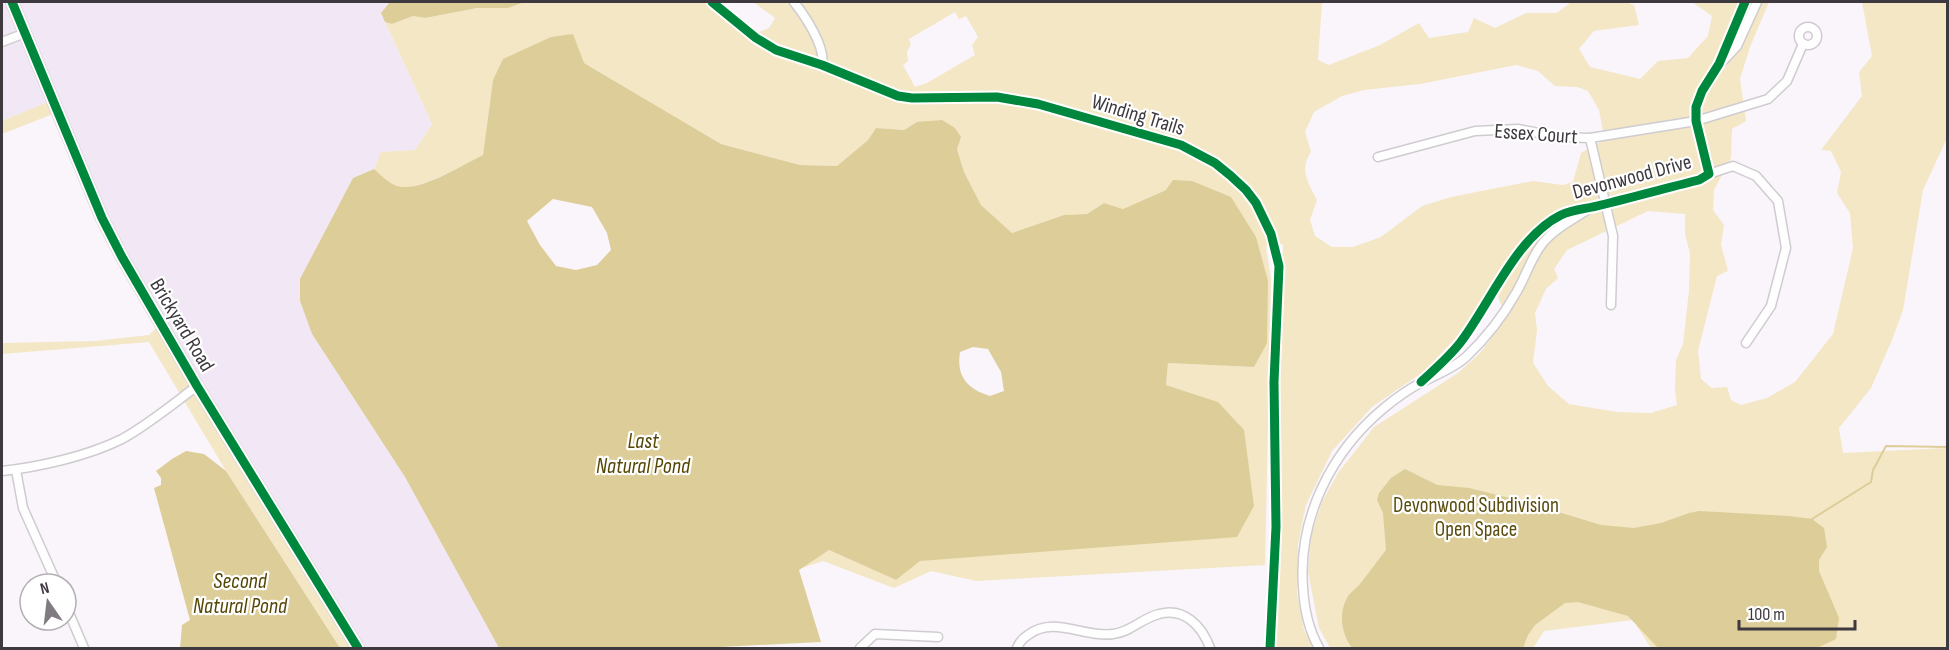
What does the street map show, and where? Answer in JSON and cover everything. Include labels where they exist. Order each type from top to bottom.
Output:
[{"type":"street","name":"Brickyard Road","points":[[12,2],[102,218],[122,257],[197,386],[358,648]]},
{"type":"street","name":"Winding Trails","points":[[712,2],[756,38],[776,50],[822,65],[898,96],[912,98],[983,97],[1019,100],[1168,141],[1207,159],[1232,176],[1246,190],[1256,203],[1271,234],[1279,266],[1280,285],[1274,382],[1276,527],[1270,648]]},
{"type":"street","points":[[794,2],[817,42],[823,56],[822,65]]},
{"type":"street","name":"Devonwood Drive","points":[[1421,382],[1459,343],[1531,238],[1560,215],[1575,209],[1589,208],[1699,180],[1709,174],[1696,121],[1696,107],[1702,91],[1719,64],[1745,2]]},
{"type":"street","name":"Devonwood Drive","points":[[1719,64],[1737,46],[1757,2]]},
{"type":"street","points":[[2,42],[25,33]]},
{"type":"street","name":"Essex Court","points":[[1378,157],[1475,131],[1518,129],[1558,137],[1590,138],[1696,121],[1768,99],[1786,81],[1803,44]]},
{"type":"street","points":[[1590,138],[1613,236],[1611,305]]},
{"type":"street","points":[[1709,174],[1732,166],[1756,176],[1778,201],[1786,248],[1771,306],[1746,343]]},
{"type":"street","name":"Devonwood Drive","points":[[1319,648],[1308,620],[1304,599],[1303,547],[1313,507],[1328,474],[1368,422],[1386,406],[1421,382],[1448,370],[1464,359],[1491,329],[1516,294],[1541,245],[1561,226],[1589,208]]},
{"type":"street","points":[[2,471],[43,465],[120,440],[152,421],[197,386]]},
{"type":"street","points":[[16,470],[23,508],[52,572]]},
{"type":"street","points":[[1017,648],[1026,636],[1038,627],[1052,625],[1092,634],[1112,634],[1128,631],[1157,614],[1173,612],[1189,617],[1202,630],[1210,648]]},
{"type":"street","points":[[77,632],[84,648]]},
{"type":"street","points":[[860,648],[875,634],[938,637]]},
{"type":"shaded area","points":[[2,2],[390,2],[381,14],[432,124],[415,150],[381,153],[374,169],[353,178],[300,301],[312,334],[405,477],[499,648],[358,648],[102,218],[52,101],[2,121]]},
{"type":"green space","name":"Devonwood Subdivision Open Space","points":[[525,2],[719,2],[759,32],[769,28],[775,18],[753,2],[1322,2],[1318,60],[1329,65],[1380,45],[1419,23],[1429,38],[1468,32],[1474,18],[1495,28],[1526,13],[1557,13],[1571,2],[1625,2],[1634,5],[1639,25],[1594,31],[1579,49],[1590,67],[1640,79],[1658,61],[1688,58],[1708,36],[1712,16],[1692,2],[1769,2],[1750,47],[1740,79],[1746,121],[1732,129],[1731,158],[1714,190],[1713,210],[1724,225],[1721,245],[1728,271],[1717,276],[1698,351],[1701,379],[1712,388],[1727,387],[1731,400],[1741,405],[1767,398],[1795,382],[1833,334],[1853,248],[1850,213],[1837,193],[1841,172],[1831,151],[1821,150],[1862,96],[1859,72],[1872,56],[1862,2],[1947,2],[1947,138],[1923,190],[1903,310],[1892,340],[1871,388],[1839,428],[1843,453],[1947,448],[1947,648],[1651,648],[1633,620],[1544,631],[1533,648],[1330,648],[1319,628],[1308,572],[1311,535],[1322,502],[1338,473],[1374,427],[1458,373],[1480,353],[1506,318],[1494,285],[1461,332],[1426,370],[1372,407],[1332,451],[1306,505],[1298,544],[1297,594],[1304,630],[1314,648],[1273,648],[1283,244],[1266,247],[1271,280],[1265,565],[976,581],[931,571],[894,588],[823,561],[799,569],[829,550],[896,580],[919,561],[1218,402],[1166,385],[1168,363],[1254,367],[1166,190],[1123,209],[1104,203],[1087,214],[1064,215],[1012,233],[981,205],[964,172],[957,149],[917,122],[904,130],[876,128],[868,140],[837,166],[800,165],[721,144],[584,63],[493,80],[483,155],[419,185],[401,187],[386,180],[374,169],[381,152],[415,150],[432,124],[385,22],[392,24],[413,16],[425,18],[477,8],[508,8]],"holes":[[[955,12],[959,19],[966,16],[978,37],[972,45],[975,55],[927,83],[915,87],[903,65],[908,61],[907,52],[911,44],[909,39]],[[1516,65],[1538,71],[1555,86],[1577,87],[1588,91],[1599,110],[1603,131],[1600,142],[1581,153],[1573,182],[1563,185],[1533,181],[1451,197],[1422,206],[1381,237],[1353,247],[1332,247],[1315,236],[1310,220],[1317,200],[1306,176],[1307,158],[1311,152],[1305,132],[1314,112],[1342,96],[1364,90],[1420,84]],[[1648,211],[1685,214],[1685,234],[1690,253],[1689,291],[1683,344],[1676,360],[1677,405],[1651,413],[1617,412],[1569,404],[1548,386],[1533,363],[1537,330],[1535,313],[1546,289],[1558,278],[1554,269],[1567,250]]]},
{"type":"green space","points":[[53,100],[58,112],[2,134],[2,121]]},
{"type":"green space","points":[[160,324],[358,648],[340,648],[226,471],[149,342],[2,354],[2,343],[95,341],[149,335]]},
{"type":"water","points":[[390,2],[525,2],[508,8],[477,8],[425,18],[413,16],[392,24],[385,22],[381,13]]},
{"type":"water","name":"Last Natural Pond","points":[[573,34],[584,63],[721,144],[800,165],[837,166],[868,140],[876,128],[904,130],[917,122],[942,120],[955,128],[961,137],[957,149],[964,172],[981,205],[1012,233],[1064,215],[1087,214],[1104,203],[1123,209],[1166,190],[1173,180],[1192,181],[1231,197],[1256,237],[1268,281],[1267,343],[1254,367],[1168,363],[1166,385],[1218,402],[1244,430],[1254,506],[1237,537],[920,561],[896,580],[829,550],[799,570],[821,642],[701,648],[499,648],[405,477],[312,334],[300,301],[300,279],[353,178],[374,169],[394,185],[411,187],[432,180],[483,155],[493,80],[503,59],[551,37]],"holes":[[[553,199],[592,207],[607,233],[611,250],[597,265],[576,270],[556,266],[540,245],[527,221]],[[973,347],[988,349],[1001,372],[1004,391],[990,396],[975,390],[965,381],[960,368],[960,352]]]},
{"type":"water","name":"Second Natural Pond","points":[[186,451],[204,454],[226,471],[340,648],[180,648],[182,625],[190,620],[154,488],[161,485],[161,478],[156,471]]},
{"type":"water","points":[[1405,469],[1437,485],[1469,488],[1601,525],[1634,528],[1661,523],[1699,511],[1812,519],[1824,528],[1827,547],[1819,560],[1819,571],[1839,618],[1836,639],[1817,648],[1658,648],[1628,616],[1578,602],[1565,603],[1535,625],[1523,648],[1352,648],[1342,624],[1344,604],[1349,594],[1360,584],[1386,550],[1383,513],[1377,500],[1379,493],[1391,478]]},
{"type":"waterway","points":[[1812,519],[1871,482],[1873,470],[1886,446],[1948,447]]},
{"type":"cycle path","points":[[12,2],[102,218],[122,257],[197,386],[358,648]]},
{"type":"cycle path","points":[[712,2],[756,38],[776,50],[822,65],[898,96],[912,98],[997,97],[1038,104],[1181,145],[1215,163],[1246,190],[1256,203],[1271,234],[1279,266],[1274,382],[1276,527],[1270,648]]},
{"type":"cycle path","points":[[1421,382],[1460,343],[1517,255],[1545,225],[1571,211],[1699,180],[1709,174],[1696,121],[1696,107],[1702,91],[1719,64],[1745,2]]}]
